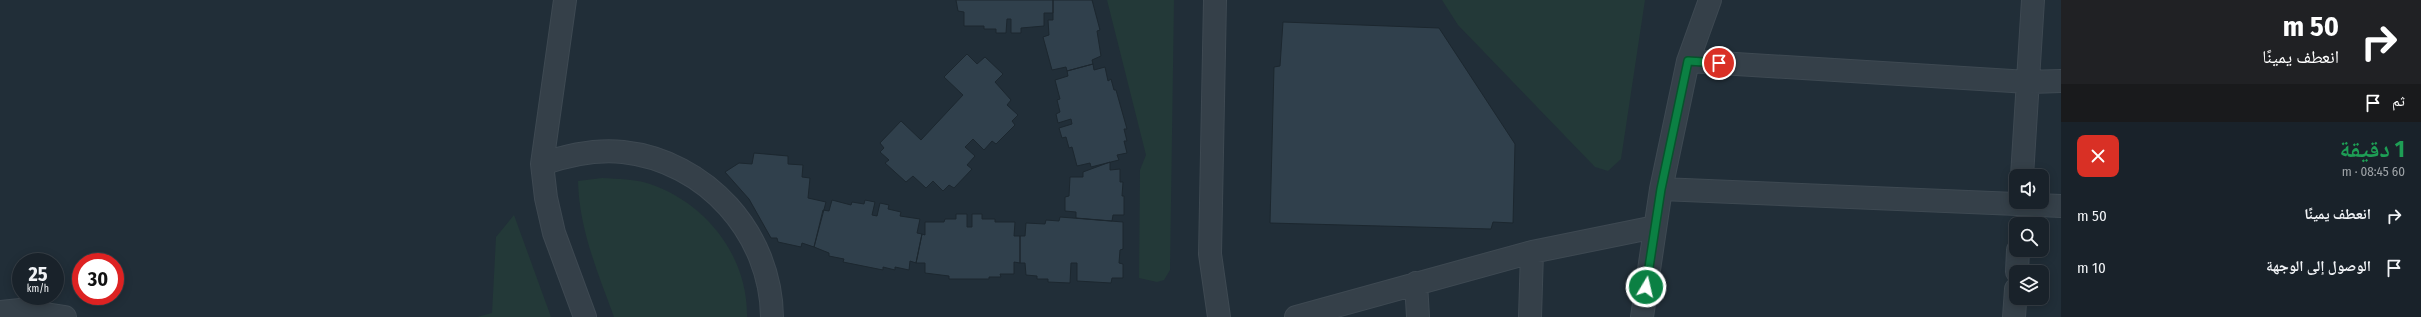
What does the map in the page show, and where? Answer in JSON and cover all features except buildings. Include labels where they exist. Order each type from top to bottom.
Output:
[{"type":"street","points":[[564,0],[542,164],[546,198],[554,233],[585,317]]},
{"type":"street","points":[[1215,0],[1210,254],[1219,317]]},
{"type":"street","points":[[1642,317],[1661,189],[1688,61],[1710,0]]},
{"type":"street","points":[[2022,169],[2033,0]]},
{"type":"street","points":[[1688,61],[2028,82],[2061,81]]},
{"type":"street","points":[[542,164],[564,156],[597,151],[622,152],[648,157],[695,177],[715,192],[733,211],[748,231],[760,255],[768,279],[772,317]]},
{"type":"street","points":[[1661,189],[2020,210],[2061,206]]},
{"type":"street","points":[[1297,317],[1532,252],[1656,227]]},
{"type":"street","points":[[1530,317],[1532,252]]},
{"type":"street","points":[[1416,283],[1418,317]]},
{"type":"street","points":[[2014,317],[2015,305]]},
{"type":"street","points":[[0,312],[20,310],[65,317]]},
{"type":"green space","points":[[1107,0],[1174,0],[1170,270],[1164,280],[1157,282],[1139,278],[1140,170],[1146,155]]},
{"type":"green space","points":[[1442,0],[1645,0],[1621,159],[1608,171],[1595,167],[1458,25]]},
{"type":"green space","points":[[602,178],[632,180],[650,184],[689,204],[706,218],[732,253],[740,273],[745,295],[747,317],[614,317],[590,250],[579,199],[578,181]]},
{"type":"green space","points":[[514,215],[551,317],[477,317],[492,313],[496,237]]},
{"type":"route","points":[[1646,287],[1661,189],[1688,61],[1719,63]]}]
